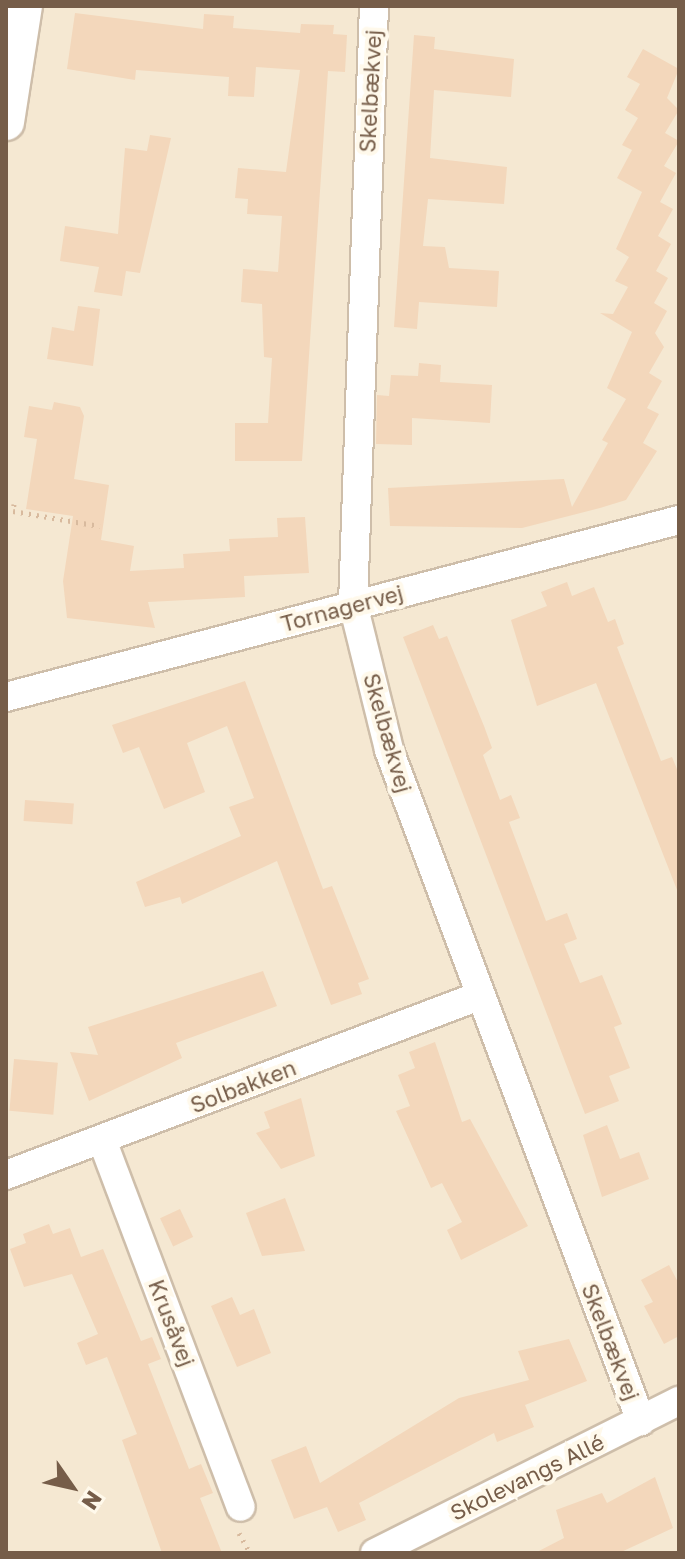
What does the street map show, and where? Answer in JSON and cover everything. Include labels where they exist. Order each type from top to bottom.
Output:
[{"type":"street","points":[[6,122],[24,6]]},
{"type":"street","name":"Skelbækvej","points":[[374,6],[353,604],[389,750],[641,1421]]},
{"type":"street","name":"Tornagervej","points":[[6,697],[679,520]]},
{"type":"street","name":"Solbakken","points":[[6,1175],[479,996]]},
{"type":"street","name":"Krusåvej","points":[[102,1140],[241,1507]]},
{"type":"street","name":"Skolevangs Allé","points":[[375,1553],[679,1401]]},
{"type":"path","points":[[14,504],[13,511],[100,526]]},
{"type":"shaded area","points":[[6,6],[679,6],[679,1553],[6,1553]]},
{"type":"building","points":[[75,13],[203,29],[204,14],[234,16],[233,28],[300,33],[301,24],[334,25],[333,34],[347,35],[345,72],[328,71],[302,461],[235,461],[235,423],[268,423],[272,358],[264,357],[262,304],[241,302],[243,269],[278,272],[282,216],[247,214],[248,199],[235,198],[238,168],[286,172],[300,70],[256,67],[254,97],[228,96],[229,77],[136,70],[135,80],[67,69]]},
{"type":"building","points":[[414,35],[435,37],[434,49],[514,59],[511,97],[434,90],[430,158],[507,167],[504,204],[428,199],[423,246],[445,247],[449,268],[499,271],[497,307],[419,302],[417,329],[394,327]]},
{"type":"building","points":[[643,49],[679,69],[667,98],[679,110],[665,133],[679,141],[664,166],[676,173],[660,202],[673,209],[658,236],[671,244],[656,271],[668,278],[654,303],[667,311],[655,333],[664,347],[649,373],[662,381],[647,408],[659,414],[643,443],[657,451],[626,500],[600,508],[522,528],[390,526],[388,488],[564,479],[572,507],[608,443],[602,440],[626,399],[607,388],[632,332],[600,313],[613,314],[628,287],[615,281],[629,257],[616,249],[642,192],[617,178],[632,150],[622,145],[638,118],[625,110],[640,84],[627,77]]},
{"type":"building","points":[[150,135],[171,138],[140,273],[126,271],[122,296],[94,292],[99,267],[60,261],[65,226],[118,234],[125,148],[147,151]]},
{"type":"building","points":[[78,306],[100,309],[93,366],[47,359],[52,327],[74,331]]},
{"type":"building","points":[[419,363],[441,365],[440,382],[492,385],[490,423],[412,418],[412,445],[376,444],[377,395],[389,396],[391,375],[418,376]]},
{"type":"building","points":[[54,402],[80,407],[84,416],[74,479],[109,485],[101,540],[134,546],[130,571],[184,568],[183,554],[230,551],[229,539],[278,537],[277,518],[305,517],[309,573],[244,576],[245,597],[148,602],[155,628],[67,618],[63,581],[73,516],[26,509],[37,439],[24,437],[29,406],[52,410]]},
{"type":"building","points":[[567,582],[572,596],[594,587],[608,622],[615,619],[624,644],[617,647],[661,761],[672,757],[679,774],[679,895],[596,683],[537,706],[511,620],[547,606],[541,592]]},
{"type":"building","points":[[433,625],[439,639],[447,636],[484,726],[492,748],[483,755],[500,800],[511,795],[520,818],[509,822],[546,921],[567,913],[577,939],[564,944],[580,983],[602,975],[622,1024],[614,1027],[630,1068],[609,1076],[619,1101],[585,1114],[403,637]]},
{"type":"building","points":[[245,681],[323,889],[332,886],[369,979],[358,983],[362,994],[331,1005],[277,861],[182,904],[180,897],[145,907],[136,882],[241,836],[229,807],[254,798],[227,726],[187,743],[205,792],[164,809],[139,747],[123,753],[112,725]]},
{"type":"building","points":[[25,800],[74,803],[72,824],[24,821]]},
{"type":"building","points":[[263,971],[277,1006],[176,1043],[182,1058],[89,1101],[70,1052],[98,1055],[88,1027]]},
{"type":"building","points":[[435,1042],[462,1122],[470,1119],[528,1226],[461,1260],[447,1230],[462,1222],[442,1183],[431,1188],[396,1111],[410,1106],[398,1075],[415,1068],[409,1052]]},
{"type":"building","points":[[14,1059],[58,1063],[53,1115],[9,1111]]},
{"type":"building","points":[[301,1098],[315,1156],[281,1169],[256,1133],[270,1128],[264,1112]]},
{"type":"building","points":[[607,1125],[620,1159],[639,1152],[649,1179],[602,1197],[583,1135]]},
{"type":"building","points":[[285,1198],[305,1251],[262,1256],[246,1213]]},
{"type":"building","points":[[180,1209],[193,1237],[173,1246],[160,1218]]},
{"type":"building","points":[[49,1224],[53,1234],[70,1228],[81,1257],[103,1249],[141,1341],[152,1337],[161,1359],[148,1364],[189,1469],[201,1464],[213,1493],[200,1498],[222,1553],[162,1553],[122,1440],[137,1434],[107,1357],[86,1365],[77,1343],[98,1334],[72,1274],[24,1287],[10,1249],[26,1243],[23,1234]]},
{"type":"building","points":[[669,1265],[679,1284],[679,1336],[664,1344],[644,1306],[653,1302],[641,1280]]},
{"type":"building","points":[[232,1297],[240,1315],[254,1309],[271,1353],[237,1367],[211,1306]]},
{"type":"building","points":[[569,1339],[587,1381],[525,1405],[534,1427],[497,1442],[494,1433],[359,1503],[366,1520],[338,1532],[327,1507],[294,1519],[271,1460],[306,1446],[320,1483],[459,1398],[529,1380],[518,1351]]},
{"type":"building","points":[[655,1477],[673,1528],[619,1553],[535,1553],[564,1538],[556,1510],[602,1493],[607,1503]]}]
